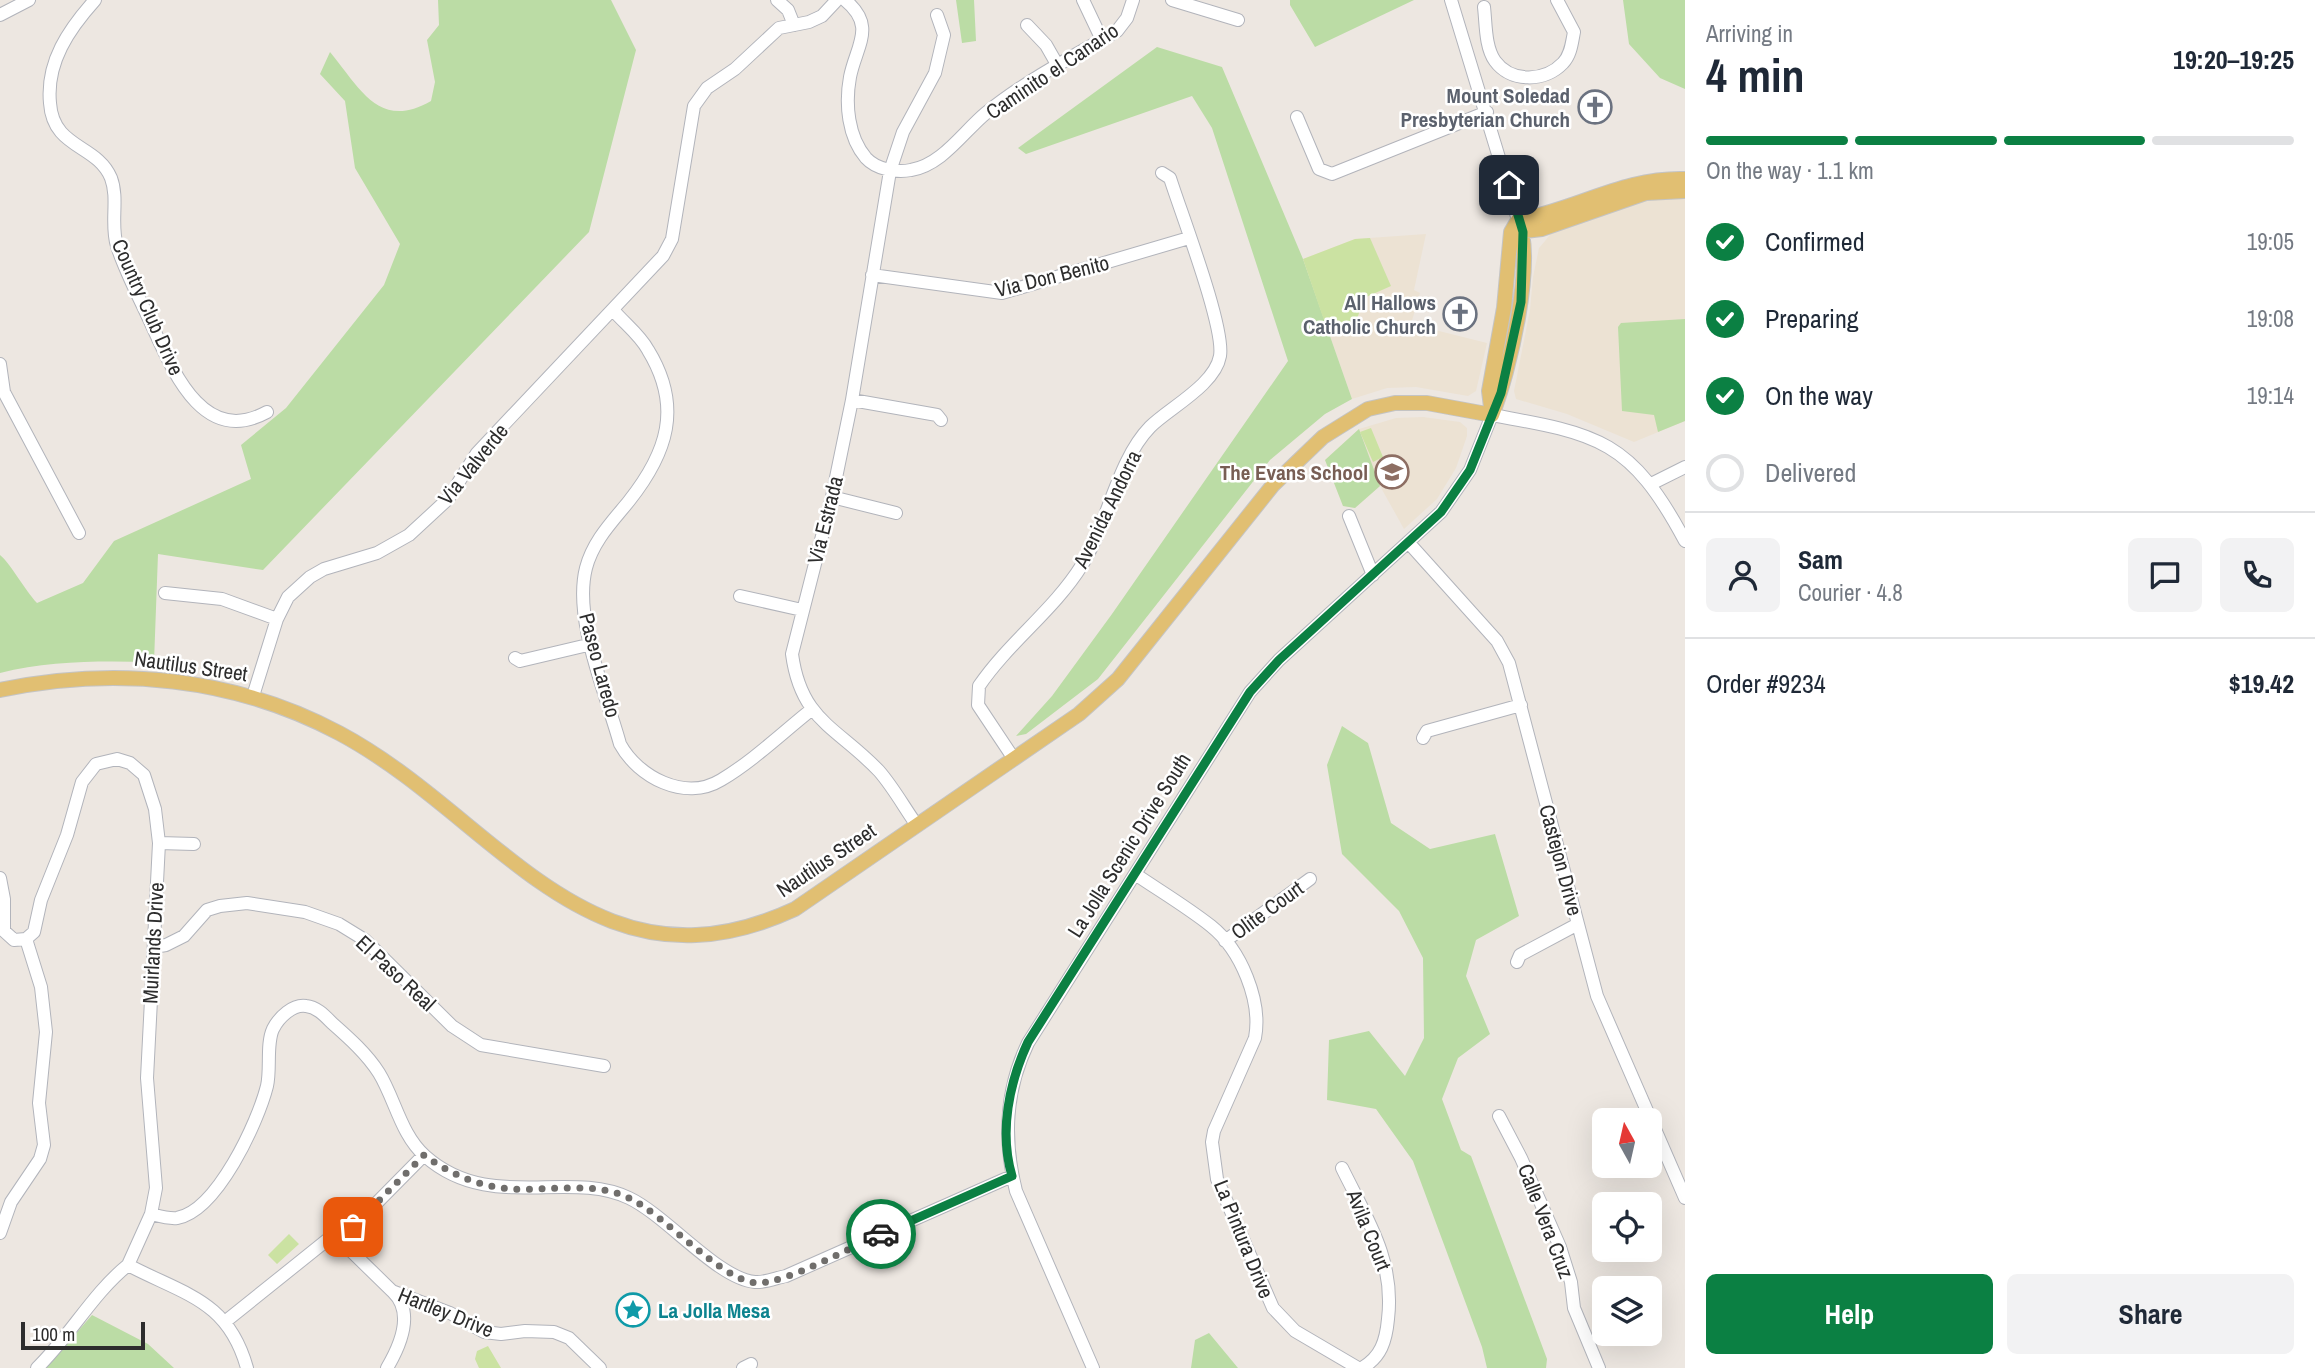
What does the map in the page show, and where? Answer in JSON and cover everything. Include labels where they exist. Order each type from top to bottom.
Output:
[{"type":"main road","points":[[1517,228],[1599,194],[1645,180],[1685,179]]},
{"type":"main road","points":[[1517,228],[1542,229],[1646,193],[1685,191]]},
{"type":"main road","name":"La Jolla Scenic Drive South","points":[[1492,415],[1489,391],[1517,228]]},
{"type":"main road","name":"Nautilus Street","points":[[0,690],[81,679],[138,678],[186,683],[253,696],[297,712],[341,734],[402,774],[573,905],[618,925],[669,936],[698,936],[749,928],[795,909],[1079,714],[1118,679],[1273,485],[1323,437],[1368,409],[1395,403],[1427,403],[1492,415]]},
{"type":"street","points":[[0,15],[29,0]]},
{"type":"street","name":"Country Club Drive","points":[[95,0],[64,38],[53,68],[50,104],[53,123],[68,142],[100,162],[111,177],[117,246],[174,372],[188,395],[210,413],[231,421],[256,418],[267,412]]},
{"type":"street","points":[[777,0],[788,10],[794,25]]},
{"type":"street","name":"Via Valverde","points":[[253,696],[277,619],[288,597],[310,577],[395,545],[448,499],[477,453],[663,256],[672,239],[694,106],[707,88],[735,69],[779,28],[822,16],[836,0]]},
{"type":"street","points":[[845,0],[855,8],[860,18],[863,39],[850,75],[848,101],[853,136],[867,160],[890,171]]},
{"type":"street","points":[[1083,0],[1102,40]]},
{"type":"street","name":"Caminito el Canario","points":[[890,171],[912,170],[934,161],[987,112],[1117,31],[1127,18],[1133,0]]},
{"type":"street","points":[[1172,0],[1238,20]]},
{"type":"street","name":"La Jolla Scenic Drive South","points":[[1451,0],[1488,112],[1517,228]]},
{"type":"street","points":[[1484,7],[1494,59],[1504,70],[1528,78],[1548,74],[1563,62],[1570,52],[1574,32],[1557,0]]},
{"type":"street","name":"Via Estrada","points":[[916,824],[880,773],[811,710],[795,676],[792,654],[832,497],[852,400],[890,171],[908,122],[935,72],[944,35],[937,15]]},
{"type":"street","points":[[1027,25],[1046,45],[1058,66]]},
{"type":"street","points":[[1472,65],[1494,59]]},
{"type":"street","points":[[1297,117],[1319,169],[1332,174],[1488,112]]},
{"type":"street","name":"Avenida Andorra","points":[[1014,760],[978,705],[979,686],[1082,565],[1100,532],[1126,463],[1149,428],[1199,387],[1220,359],[1218,332],[1189,238],[1170,178],[1162,173]]},
{"type":"street","name":"Via Don Benito","points":[[872,275],[1002,293],[1189,238]]},
{"type":"street","name":"Paseo Laredo","points":[[613,310],[648,348],[661,377],[668,422],[658,460],[595,543],[586,566],[582,588],[584,616],[626,755],[654,778],[670,785],[696,788],[721,781],[811,710]]},
{"type":"street","points":[[0,364],[4,392],[79,533]]},
{"type":"street","points":[[852,400],[937,415],[941,420]]},
{"type":"street","points":[[1492,415],[1567,428],[1598,440],[1622,455],[1651,484],[1685,541]]},
{"type":"street","name":"La Jolla Scenic Drive South","points":[[1093,1368],[1012,1176],[1007,1126],[1014,1071],[1028,1042],[1250,692],[1279,660],[1441,512],[1470,470],[1492,415]]},
{"type":"street","points":[[1651,484],[1685,467]]},
{"type":"street","points":[[832,497],[896,513]]},
{"type":"street","points":[[1349,516],[1373,575]]},
{"type":"street","name":"Castejon Drive","points":[[1408,542],[1497,641],[1509,663],[1597,996],[1685,1198]]},
{"type":"street","points":[[165,593],[222,598],[277,619]]},
{"type":"street","points":[[740,596],[802,610]]},
{"type":"street","points":[[515,658],[520,661],[592,644]]},
{"type":"street","points":[[1423,738],[1427,732],[1521,705]]},
{"type":"street","name":"Muirlands Drive","points":[[26,939],[34,932],[41,900],[67,835],[82,782],[96,764],[117,760],[130,763],[144,775],[155,809],[159,843],[147,1078],[156,1188],[151,1214],[128,1265]]},
{"type":"street","points":[[159,843],[194,844]]},
{"type":"street","name":"La Pintura Drive","points":[[1135,874],[1213,928],[1225,941],[1252,992],[1257,1026],[1247,1060],[1229,1092],[1214,1131],[1212,1142],[1217,1179],[1273,1308],[1295,1331],[1360,1368]]},
{"type":"street","points":[[0,878],[4,899],[4,931],[14,940],[26,939],[41,987],[46,1032],[39,1103],[44,1144],[40,1159],[11,1202],[0,1233]]},
{"type":"street","name":"Olite Court","points":[[1225,941],[1310,879]]},
{"type":"street","name":"El Paso Real","points":[[154,947],[166,946],[184,936],[207,910],[220,906],[247,902],[305,912],[339,924],[365,940],[452,1026],[481,1045],[604,1066]]},
{"type":"street","points":[[1517,962],[1520,954],[1578,924]]},
{"type":"street","points":[[151,1214],[178,1218],[193,1210],[227,1175],[258,1115],[267,1087],[272,1030],[285,1013],[299,1006],[317,1009],[351,1040],[379,1073],[404,1127],[424,1155],[466,1180],[496,1187],[584,1189],[629,1198],[669,1223],[729,1274],[757,1283],[786,1276],[1012,1176]]},
{"type":"street","name":"Calle Vera Cruz","points":[[1499,1116],[1521,1158],[1560,1247],[1571,1282],[1574,1308],[1599,1368]]},
{"type":"street","points":[[226,1321],[337,1232],[342,1238],[424,1155]]},
{"type":"street","name":"Avila Court","points":[[1342,1168],[1387,1265],[1391,1297],[1387,1333],[1380,1352],[1360,1368]]},
{"type":"street","name":"Hartley Drive","points":[[342,1238],[349,1249],[392,1291],[450,1313],[484,1332],[554,1332],[569,1338],[600,1368]]},
{"type":"street","points":[[37,1368],[58,1348],[113,1278],[128,1265],[205,1303],[226,1321],[240,1342],[247,1368]]},
{"type":"street","points":[[387,1368],[401,1344],[404,1316],[398,1297],[392,1291]]},
{"type":"shaded area","points":[[1685,195],[1685,421],[1634,442],[1567,414],[1516,399],[1514,391],[1539,248],[1552,232],[1634,199]]},
{"type":"shaded area","points":[[1426,234],[1414,290],[1420,293],[1411,324],[1487,343],[1476,391],[1468,396],[1416,387],[1387,388],[1352,399],[1303,259],[1355,239]]},
{"type":"shaded area","name":"The Evans School","points":[[1423,417],[1460,422],[1467,428],[1467,436],[1456,468],[1437,499],[1404,529],[1380,486],[1355,508],[1343,506],[1325,460],[1359,429],[1396,418]]},
{"type":"green space","points":[[438,0],[611,0],[636,50],[589,232],[263,570],[158,554],[154,662],[57,664],[0,673],[0,555],[37,603],[83,583],[114,541],[251,479],[241,445],[286,408],[384,285],[400,244],[355,168],[345,101],[320,74],[330,52],[361,91],[384,108],[398,111],[413,109],[431,101],[435,82],[427,40],[439,25]]},
{"type":"green space","points":[[956,0],[974,0],[976,41],[962,43]]},
{"type":"green space","points":[[1290,0],[1414,0],[1315,47],[1290,5]]},
{"type":"green space","points":[[1623,0],[1685,0],[1685,89],[1660,78],[1629,44]]},
{"type":"green space","points":[[1157,47],[1222,67],[1303,259],[1352,399],[1325,414],[1270,460],[1098,679],[1026,734],[1016,736],[1052,696],[1112,614],[1288,361],[1212,128],[1192,96],[1026,154],[1018,148]]},
{"type":"green space","points":[[1370,238],[1391,286],[1364,298],[1354,328],[1329,335],[1303,259],[1355,239]]},
{"type":"green space","points":[[1685,319],[1685,421],[1658,432],[1654,415],[1622,411],[1618,327],[1621,323]]},
{"type":"green space","points":[[1371,428],[1383,457],[1373,462],[1360,432]]},
{"type":"green space","points":[[1359,429],[1380,486],[1355,508],[1343,506],[1325,460]]},
{"type":"green space","points":[[1342,726],[1368,743],[1391,823],[1430,849],[1495,834],[1519,916],[1476,940],[1466,976],[1490,1034],[1458,1058],[1442,1099],[1461,1150],[1471,1156],[1547,1359],[1546,1368],[1487,1368],[1482,1347],[1413,1161],[1376,1109],[1327,1100],[1329,1040],[1369,1031],[1405,1076],[1424,1038],[1423,958],[1399,911],[1342,854],[1327,765]]},
{"type":"green space","points":[[289,1234],[299,1244],[277,1264],[268,1255]]},
{"type":"green space","points":[[92,1315],[148,1344],[174,1368],[46,1368]]},
{"type":"green space","points":[[1209,1333],[1238,1368],[1191,1368],[1195,1340]]},
{"type":"green space","points":[[488,1346],[501,1368],[479,1368],[475,1359],[477,1351]]},
{"type":"way so far","points":[[353,1227],[424,1155],[466,1180],[496,1187],[584,1189],[629,1198],[669,1223],[729,1274],[757,1283],[786,1276],[881,1234]]},
{"type":"place","name":"Mount Soledad Presbyterian Church","points":[[1595,107]]},
{"type":"place","name":"All Hallows Catholic Church","points":[[1460,314]]},
{"type":"place","name":"The Evans School","points":[[1392,472]]},
{"type":"place","name":"La Jolla Mesa","points":[[633,1310]]},
{"type":"route","points":[[881,1234],[1012,1176],[1007,1126],[1012,1082],[1014,1071],[1028,1042],[1250,692],[1279,660],[1441,512],[1470,470],[1501,393],[1521,302],[1523,232],[1509,185]]}]
